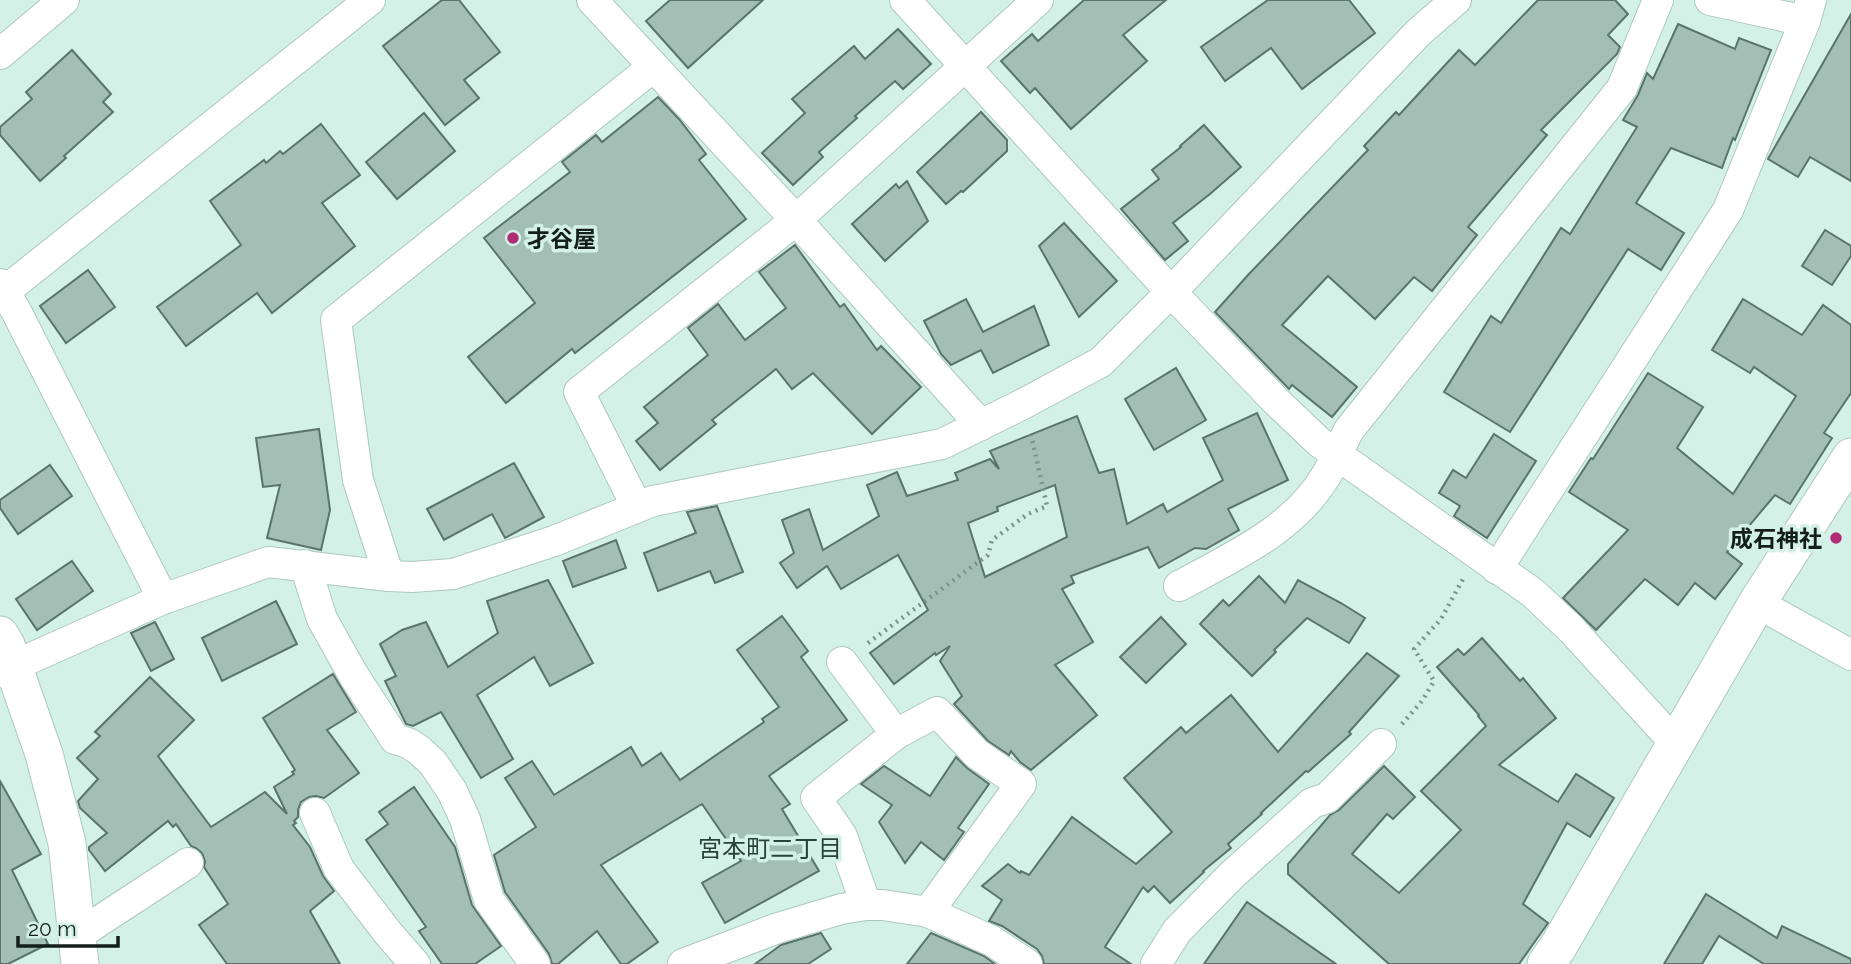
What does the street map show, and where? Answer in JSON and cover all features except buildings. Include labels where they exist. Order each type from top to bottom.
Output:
[{"type":"street","points":[[0,54],[64,0]]},
{"type":"street","points":[[163,599],[2,290],[370,0]]},
{"type":"street","points":[[592,0],[981,425]]},
{"type":"street","points":[[905,0],[1171,292],[1276,401],[1319,442],[1533,593],[1562,620],[1676,744]]},
{"type":"street","points":[[637,507],[579,392],[796,220],[1038,0]]},
{"type":"street","points":[[79,949],[67,843],[44,754],[5,657],[268,562],[389,576],[453,574],[554,541],[653,501],[942,444],[1101,362],[1419,32],[1455,0]]},
{"type":"street","points":[[1179,586],[1262,541],[1296,513],[1327,475],[1349,430],[1622,88],[1658,0]]},
{"type":"street","points":[[1486,561],[1728,210],[1808,11],[1710,0]]},
{"type":"street","points":[[389,576],[358,480],[336,320],[653,68]]},
{"type":"street","points":[[1546,964],[1757,603],[1851,457]]},
{"type":"street","points":[[305,565],[321,620],[354,676],[395,738],[408,743],[433,763],[452,791],[465,819],[488,900],[535,964]]},
{"type":"street","points":[[1757,603],[1851,655]]},
{"type":"street","points":[[842,662],[896,734]]},
{"type":"street","points":[[866,905],[842,836],[816,798],[896,734],[937,712],[977,754],[1021,784],[928,912]]},
{"type":"street","points":[[1156,964],[1177,931],[1233,874],[1312,803],[1327,798],[1381,744]]},
{"type":"street","points":[[315,813],[339,869],[415,964]]},
{"type":"street","points":[[79,949],[188,863]]},
{"type":"street","points":[[683,964],[778,928],[841,909],[866,905],[928,912],[984,953],[1027,964]]},
{"type":"path","points":[[842,662],[988,555],[992,540],[1028,514],[1047,506],[1023,404]]},
{"type":"path","points":[[1422,701],[1434,681],[1414,649],[1486,561]]},
{"type":"place","name":"才谷屋","points":[[513,238]]},
{"type":"place","name":"成石神社","points":[[1836,538]]},
{"type":"district","name":"宮本町二丁目","points":[[770,848]]}]
